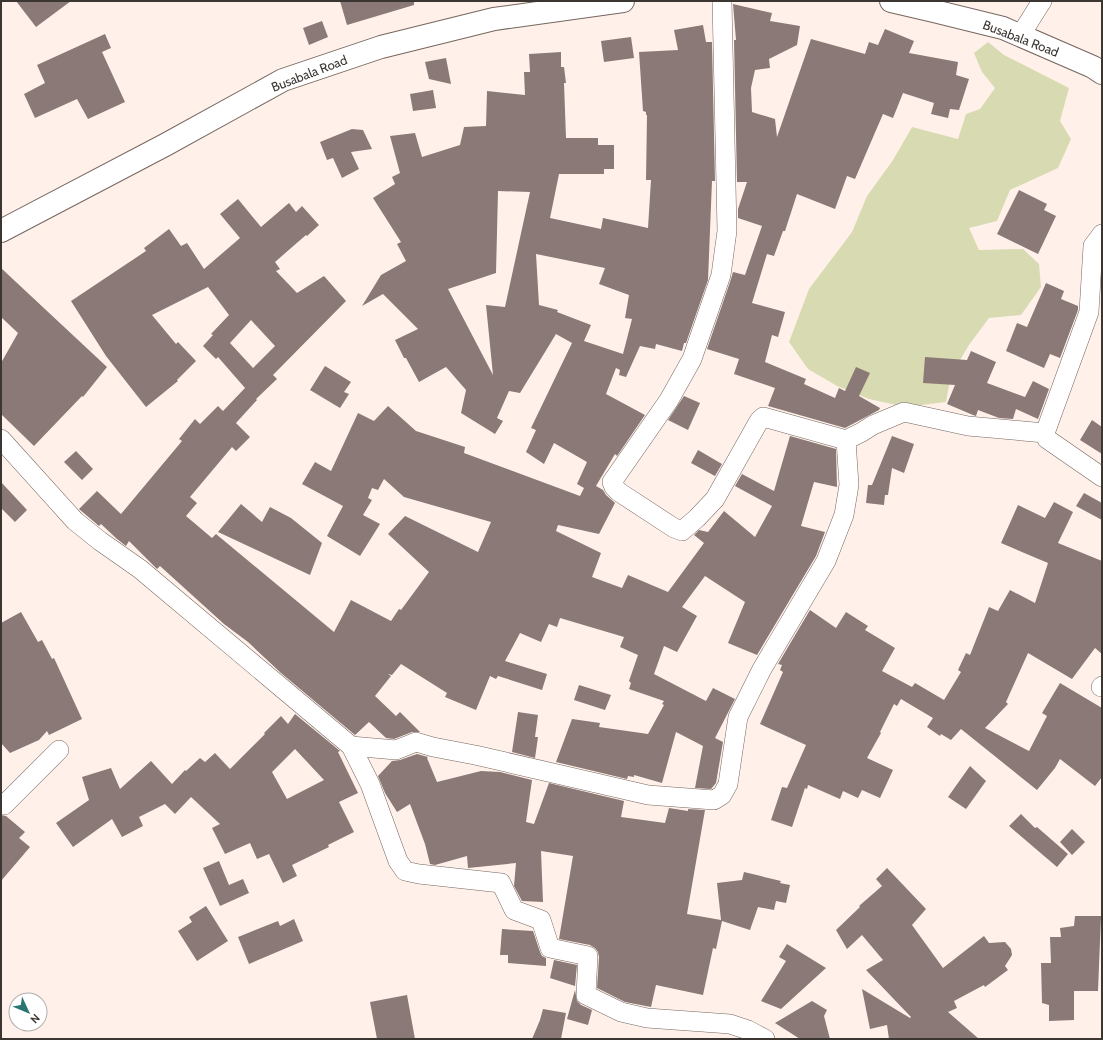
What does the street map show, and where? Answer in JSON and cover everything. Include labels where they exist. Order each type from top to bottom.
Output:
[{"type":"street","name":"Busabala Road","points":[[1,231],[165,145],[283,80],[381,47],[494,19],[623,1]]},
{"type":"street","points":[[722,1],[727,231],[721,275],[692,359],[669,400],[612,482],[612,485],[619,492],[674,528],[682,531],[715,499],[759,421],[763,417],[846,440],[873,425],[904,412],[968,426],[1045,433]]},
{"type":"street","name":"Busabala Road","points":[[891,1],[1003,28],[1093,67],[1102,73]]},
{"type":"street","points":[[1020,36],[1042,1]]},
{"type":"street","points":[[1102,234],[1093,246],[1089,312],[1045,433],[1047,439],[1102,477]]},
{"type":"street","points":[[1,438],[75,521],[100,541],[140,569],[351,746],[370,784],[398,861],[405,871],[419,874],[501,883],[514,910],[541,920],[550,948],[588,956],[586,995],[593,999],[621,1012],[647,1018],[730,1024],[748,1030],[765,1039]]},
{"type":"street","points":[[351,746],[396,750],[416,742],[648,795],[714,800],[722,795],[728,784],[738,717],[762,669],[826,561],[844,515],[849,485],[846,440]]},
{"type":"street","points":[[1,803],[4,805],[59,750]]},
{"type":"green space","points":[[988,42],[1004,55],[1069,88],[1060,121],[1071,139],[1058,168],[1010,190],[997,221],[969,228],[979,250],[1023,249],[1039,264],[1041,287],[1021,315],[989,318],[969,345],[951,375],[946,402],[905,407],[869,399],[837,386],[808,369],[789,342],[809,289],[852,232],[867,196],[893,160],[912,127],[958,139],[966,114],[980,109],[995,88],[982,72],[974,53]]},
{"type":"building","points":[[16,1],[71,1],[36,27]]},
{"type":"building","points":[[340,1],[414,1],[414,5],[347,25]]},
{"type":"building","points":[[733,4],[772,13],[770,21],[800,26],[797,45],[769,59],[770,68],[755,70],[751,88],[752,112],[775,119],[777,137],[811,39],[865,54],[869,42],[878,45],[885,29],[914,41],[909,53],[958,62],[956,75],[969,79],[959,110],[950,109],[948,118],[931,114],[934,103],[903,93],[893,118],[883,114],[855,179],[847,176],[835,209],[797,194],[785,231],[783,231],[774,256],[767,254],[752,303],[785,312],[778,337],[772,335],[765,362],[806,379],[804,384],[835,398],[839,388],[845,391],[856,367],[870,373],[859,396],[880,408],[879,410],[845,428],[768,406],[775,388],[734,374],[739,359],[707,349],[733,272],[745,275],[762,226],[738,218],[738,209],[747,182],[737,182],[734,40],[736,40]]},
{"type":"building","points":[[322,21],[328,37],[309,45],[303,28]]},
{"type":"building","points":[[703,25],[706,42],[712,42],[715,181],[712,181],[708,280],[682,351],[656,344],[655,349],[640,346],[626,377],[619,375],[620,370],[616,368],[606,394],[645,415],[617,456],[615,454],[596,486],[603,490],[615,503],[599,534],[558,525],[556,531],[601,553],[592,577],[622,588],[628,575],[668,592],[704,543],[694,535],[699,530],[708,532],[724,511],[755,537],[772,506],[735,486],[742,474],[774,491],[790,436],[836,449],[837,487],[814,482],[801,526],[825,532],[816,556],[757,655],[728,643],[745,602],[705,576],[682,607],[697,616],[677,652],[664,646],[654,674],[706,701],[713,688],[735,699],[715,738],[723,742],[716,783],[711,789],[695,788],[703,746],[676,732],[662,783],[634,775],[634,777],[628,776],[627,779],[556,762],[572,719],[600,723],[599,727],[648,734],[664,705],[662,704],[664,701],[629,689],[631,683],[629,681],[638,655],[620,647],[624,637],[560,618],[557,627],[549,624],[541,642],[520,633],[505,661],[547,674],[542,690],[498,676],[496,679],[490,676],[476,710],[445,697],[447,693],[401,664],[392,675],[388,674],[391,676],[375,696],[396,716],[400,712],[420,732],[412,732],[394,739],[386,738],[369,722],[355,735],[281,673],[248,642],[224,624],[160,566],[157,569],[129,541],[126,546],[101,524],[99,526],[79,509],[97,491],[121,514],[182,441],[179,439],[195,419],[200,424],[218,406],[223,411],[245,388],[218,357],[216,359],[203,346],[213,335],[211,334],[229,315],[208,287],[152,315],[176,344],[178,342],[196,361],[177,380],[178,381],[146,407],[106,356],[71,301],[146,251],[144,248],[169,229],[181,246],[187,243],[204,269],[240,238],[220,214],[238,199],[261,227],[289,203],[296,212],[302,206],[319,225],[275,262],[280,269],[276,271],[297,293],[324,276],[346,301],[273,375],[277,379],[256,399],[257,400],[236,423],[250,437],[236,451],[232,447],[190,497],[197,503],[186,516],[212,538],[216,534],[334,632],[351,600],[391,621],[429,572],[388,534],[405,516],[478,552],[491,522],[404,497],[384,479],[378,490],[372,488],[368,498],[372,500],[363,515],[380,524],[360,556],[327,536],[343,506],[302,484],[315,462],[331,471],[358,413],[374,421],[388,406],[416,431],[465,447],[464,453],[580,496],[584,488],[577,484],[587,462],[554,443],[544,464],[526,452],[536,430],[531,428],[572,343],[556,334],[520,393],[509,391],[497,418],[503,421],[495,434],[461,413],[466,390],[446,367],[419,382],[395,340],[418,329],[383,294],[362,306],[381,275],[406,261],[397,244],[401,242],[373,198],[395,184],[392,177],[400,173],[390,136],[415,133],[422,157],[460,145],[464,127],[486,126],[487,91],[525,95],[524,72],[530,72],[529,54],[561,52],[561,67],[564,67],[566,83],[564,83],[566,138],[598,138],[598,145],[614,145],[614,169],[604,169],[604,174],[559,174],[550,218],[601,229],[603,218],[648,228],[651,180],[646,180],[647,115],[646,112],[643,111],[639,52],[678,50],[674,30]],"holes":[[[498,191],[530,192],[505,307],[486,305],[493,375],[448,289],[496,273]],[[536,254],[605,268],[599,284],[629,295],[625,318],[632,319],[623,354],[584,341],[591,325],[557,312],[558,310],[539,305]],[[251,320],[275,346],[253,368],[230,343]]]},
{"type":"building","points":[[105,34],[111,48],[102,52],[125,102],[88,119],[77,99],[35,118],[24,94],[45,83],[37,65]]},
{"type":"building","points":[[631,37],[634,58],[604,62],[601,41]]},
{"type":"building","points":[[446,58],[451,84],[429,79],[425,62]]},
{"type":"building","points":[[433,90],[436,108],[413,111],[410,94]]},
{"type":"building","points":[[352,129],[363,130],[372,149],[351,152],[359,169],[342,178],[333,158],[327,160],[320,142]]},
{"type":"building","points":[[1019,190],[1047,204],[1044,210],[1056,216],[1038,254],[997,234]]},
{"type":"building","points":[[1,268],[107,367],[83,397],[82,396],[34,446],[1,414],[1,363],[18,333],[1,317]]},
{"type":"building","points":[[1046,283],[1064,291],[1061,299],[1078,306],[1078,310],[1060,358],[1050,354],[1044,368],[1006,351],[1017,323],[1027,327]]},
{"type":"building","points":[[971,351],[996,362],[987,383],[1025,397],[1033,381],[1049,389],[1038,419],[1016,409],[1013,419],[999,418],[978,410],[976,416],[947,404],[955,385],[923,383],[925,357],[967,360]]},
{"type":"building","points":[[325,366],[351,382],[344,392],[349,394],[340,408],[310,390]]},
{"type":"building","points":[[684,396],[700,403],[688,430],[668,420]]},
{"type":"building","points":[[1092,420],[1102,427],[1102,454],[1080,440]]},
{"type":"building","points":[[892,436],[914,444],[904,473],[892,468],[888,495],[885,495],[884,505],[866,503],[868,485],[872,485]]},
{"type":"building","points":[[698,450],[722,464],[715,476],[691,463]]},
{"type":"building","points":[[76,451],[93,469],[82,480],[64,462]]},
{"type":"building","points":[[1,482],[27,510],[15,522],[1,508]]},
{"type":"building","points":[[1084,493],[1102,503],[1102,520],[1076,506]]},
{"type":"building","points":[[1054,502],[1073,512],[1058,543],[1102,561],[1102,654],[1095,648],[1072,679],[1028,653],[1006,702],[1008,704],[985,728],[1029,751],[1047,716],[1042,713],[1060,683],[1102,708],[1102,777],[1095,786],[1060,759],[1055,768],[1037,790],[961,729],[951,740],[941,734],[940,736],[927,727],[933,718],[901,699],[897,706],[894,704],[880,732],[881,733],[867,758],[893,770],[880,798],[862,790],[858,798],[843,791],[840,799],[808,785],[807,789],[805,788],[792,827],[771,820],[782,787],[787,788],[806,745],[760,724],[783,672],[780,670],[782,665],[778,664],[810,610],[836,628],[846,612],[868,626],[865,630],[895,648],[882,671],[912,687],[915,683],[944,700],[961,672],[958,670],[966,653],[970,655],[989,607],[998,611],[1010,590],[1035,603],[1048,563],[1001,543],[1018,505],[1045,518]]},
{"type":"building","points":[[241,504],[262,522],[270,507],[291,518],[322,543],[310,575],[218,532]]},
{"type":"building","points":[[21,612],[38,642],[42,640],[52,659],[54,658],[82,719],[49,735],[47,731],[39,740],[10,753],[1,743],[1,623]]},
{"type":"building","points":[[579,685],[611,695],[605,710],[574,700]]},
{"type":"building","points":[[518,712],[538,715],[535,737],[538,737],[535,758],[512,752]]},
{"type":"building","points":[[295,714],[340,751],[338,752],[358,793],[339,802],[354,832],[328,845],[329,847],[292,865],[297,876],[283,883],[269,854],[257,859],[250,843],[225,854],[212,828],[220,824],[191,797],[175,814],[165,804],[139,817],[143,826],[122,837],[112,819],[73,847],[56,823],[89,800],[82,777],[111,768],[120,789],[151,761],[172,784],[185,770],[186,771],[200,758],[205,762],[215,753],[230,769],[281,716],[288,724]],"holes":[[[295,749],[324,780],[287,799],[272,772]]]},
{"type":"building","points":[[417,754],[428,757],[427,758],[437,782],[481,771],[500,772],[532,780],[526,822],[534,824],[549,783],[624,801],[621,817],[665,823],[669,808],[688,811],[688,809],[705,810],[687,914],[721,920],[717,883],[742,880],[744,872],[781,881],[780,883],[790,885],[786,903],[776,901],[774,910],[758,907],[750,930],[722,921],[716,949],[713,948],[703,995],[656,985],[651,1007],[625,1002],[597,988],[599,957],[595,948],[590,945],[559,939],[573,856],[541,851],[543,902],[522,901],[514,886],[516,863],[468,868],[467,856],[435,865],[430,864],[425,844],[410,804],[397,812],[385,793],[378,776],[392,761]]},
{"type":"building","points":[[970,766],[986,781],[966,809],[948,797]]},
{"type":"building","points":[[1021,814],[1035,828],[1037,827],[1068,854],[1057,867],[1009,826]]},
{"type":"building","points":[[1,815],[6,816],[25,832],[19,838],[30,847],[1,881]]},
{"type":"building","points":[[1072,829],[1085,842],[1072,855],[1060,842]]},
{"type":"building","points":[[219,861],[229,885],[243,879],[249,893],[220,906],[203,868]]},
{"type":"building","points":[[887,868],[926,909],[912,925],[943,968],[984,936],[989,943],[1005,942],[1011,949],[1012,955],[1005,966],[1008,970],[985,987],[984,985],[954,1001],[957,1008],[948,1012],[979,1039],[889,1039],[887,1025],[870,1029],[862,989],[910,1018],[911,1017],[866,970],[883,960],[862,935],[847,949],[836,930],[860,907],[859,906],[882,886],[876,879]]},
{"type":"building","points":[[206,906],[228,941],[197,961],[178,931],[192,922],[189,917]]},
{"type":"building","points":[[1075,916],[1101,916],[1098,991],[1074,991],[1074,1020],[1049,1021],[1049,1005],[1042,1003],[1041,963],[1051,963],[1050,937],[1061,937],[1060,928],[1074,926]]},
{"type":"building","points":[[294,919],[303,941],[249,964],[238,937],[278,921],[280,926]]},
{"type":"building","points":[[502,929],[533,931],[540,952],[542,956],[546,958],[546,966],[508,963],[508,955],[500,955]]},
{"type":"building","points":[[787,944],[826,968],[781,1009],[761,1001],[786,961],[779,957]]},
{"type":"building","points":[[554,960],[577,965],[575,986],[550,978]]},
{"type":"building","points":[[575,990],[577,1001],[581,1005],[592,1010],[588,1025],[567,1019]]},
{"type":"building","points":[[407,995],[415,1039],[377,1039],[370,1002]]},
{"type":"building","points":[[812,1001],[827,1010],[824,1016],[830,1039],[800,1039],[775,1023]]},
{"type":"building","points":[[543,1009],[566,1013],[561,1039],[532,1039]]}]
